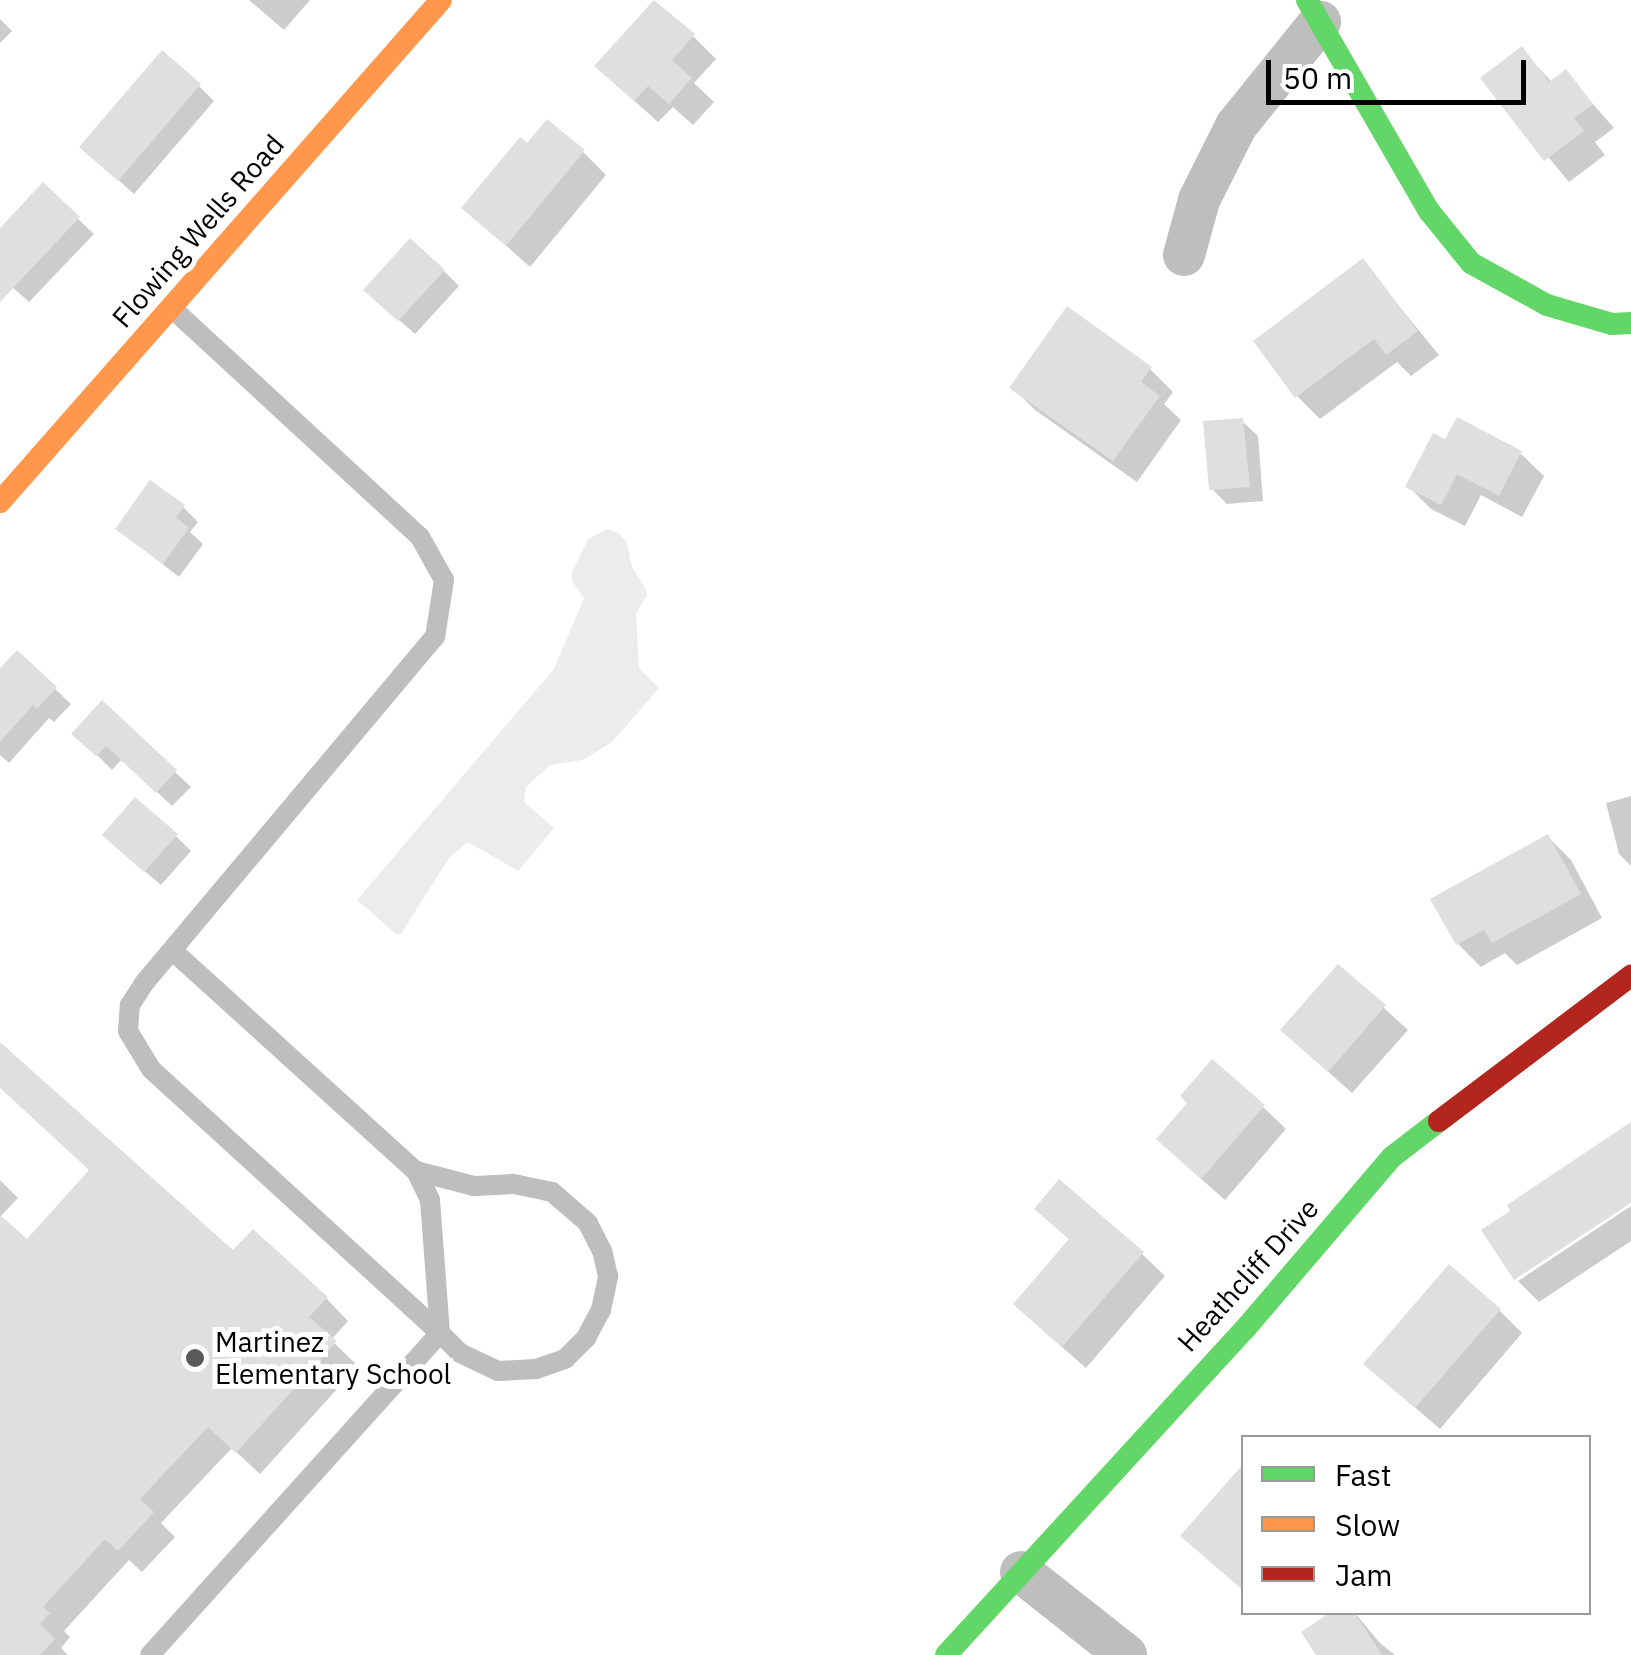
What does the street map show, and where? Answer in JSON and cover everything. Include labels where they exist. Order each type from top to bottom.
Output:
[{"type":"street","name":"Flowing Wells Road","points":[[0,502],[441,0]]},
{"type":"street","points":[[1184,254],[1199,200],[1236,126],[1313,11],[1429,211],[1471,263],[1547,305],[1612,324],[1631,323]]},
{"type":"street","name":"Heathcliff Drive","points":[[946,1655],[1245,1329],[1392,1157],[1631,976]]},
{"type":"street","points":[[1021,1572],[1126,1655]]},
{"type":"lane","points":[[170,307],[420,537],[444,580],[435,638],[130,1006],[128,1031],[138,1054],[460,1353],[498,1371],[536,1370],[566,1359],[586,1338],[601,1310],[608,1276],[588,1223],[552,1192],[514,1184],[474,1186],[416,1171]]},
{"type":"lane","points":[[150,1655],[440,1333],[430,1200],[416,1171],[173,951]]},
{"type":"shaded area","points":[[607,529],[619,533],[627,543],[632,567],[645,587],[647,595],[636,614],[639,668],[659,688],[612,742],[583,760],[550,765],[526,787],[524,802],[554,828],[518,871],[468,842],[449,858],[401,934],[396,934],[357,900],[554,669],[584,598],[572,581],[572,572],[588,539]]},
{"type":"building","points":[[654,0],[695,34],[672,60],[692,78],[669,104],[648,86],[634,101],[594,66]]},
{"type":"building","points":[[1522,46],[1549,82],[1566,69],[1593,104],[1574,118],[1584,131],[1544,161],[1480,78]]},
{"type":"building","points":[[162,50],[201,84],[118,181],[79,147]]},
{"type":"building","points":[[547,119],[585,150],[506,246],[461,208],[520,137],[527,143]]},
{"type":"building","points":[[43,182],[80,217],[0,302],[0,228]]},
{"type":"building","points":[[410,238],[445,270],[398,321],[363,290]]},
{"type":"building","points":[[1363,258],[1418,331],[1386,355],[1374,339],[1295,398],[1253,341]]},
{"type":"building","points":[[1067,306],[1152,367],[1141,382],[1160,396],[1113,461],[1009,388]]},
{"type":"building","points":[[1457,417],[1522,451],[1499,496],[1457,474],[1441,505],[1405,487],[1433,433],[1445,439]]},
{"type":"building","points":[[1243,418],[1250,487],[1209,490],[1203,421]]},
{"type":"building","points":[[150,480],[185,505],[176,517],[189,528],[163,564],[115,529]]},
{"type":"building","points":[[17,650],[57,687],[37,709],[33,705],[0,742],[0,668]]},
{"type":"building","points":[[102,700],[177,770],[156,793],[106,746],[96,756],[71,734]]},
{"type":"building","points":[[135,797],[178,834],[144,872],[102,835]]},
{"type":"building","points":[[1548,834],[1581,894],[1492,943],[1484,930],[1456,945],[1430,899]]},
{"type":"building","points":[[1338,964],[1386,1005],[1328,1072],[1280,1030]]},
{"type":"building","name":"Martinez Elementary School","points":[[0,1042],[233,1250],[253,1229],[328,1297],[309,1317],[337,1341],[236,1453],[208,1427],[140,1499],[154,1512],[118,1551],[105,1539],[43,1607],[50,1613],[40,1624],[55,1639],[40,1655],[0,1655],[0,1215],[27,1239],[89,1170],[0,1088]]},
{"type":"building","points":[[1212,1059],[1265,1105],[1201,1179],[1156,1139],[1187,1103],[1180,1096]]},
{"type":"building","points":[[1631,1122],[1631,1203],[1514,1280],[1481,1230],[1510,1211],[1507,1205]]},
{"type":"building","points":[[1059,1179],[1144,1252],[1062,1347],[1013,1304],[1069,1239],[1034,1209]]},
{"type":"building","points":[[1449,1264],[1501,1309],[1415,1408],[1363,1364]]},
{"type":"building","points":[[1241,1466],[1241,1588],[1180,1536]]},
{"type":"building","points":[[1326,1615],[1356,1615],[1382,1655],[1316,1655],[1301,1632]]},
{"type":"traffic: fast","points":[[1307,0],[1429,211],[1471,263],[1547,305],[1612,324],[1631,323]]},
{"type":"traffic: fast","points":[[946,1655],[1245,1329],[1392,1157],[1439,1121]]},
{"type":"traffic: slow","points":[[0,502],[441,0]]},
{"type":"traffic: jam","points":[[1439,1121],[1631,976]]},
{"type":"place","name":"Martinez Elementary School","points":[[195,1358]]}]
